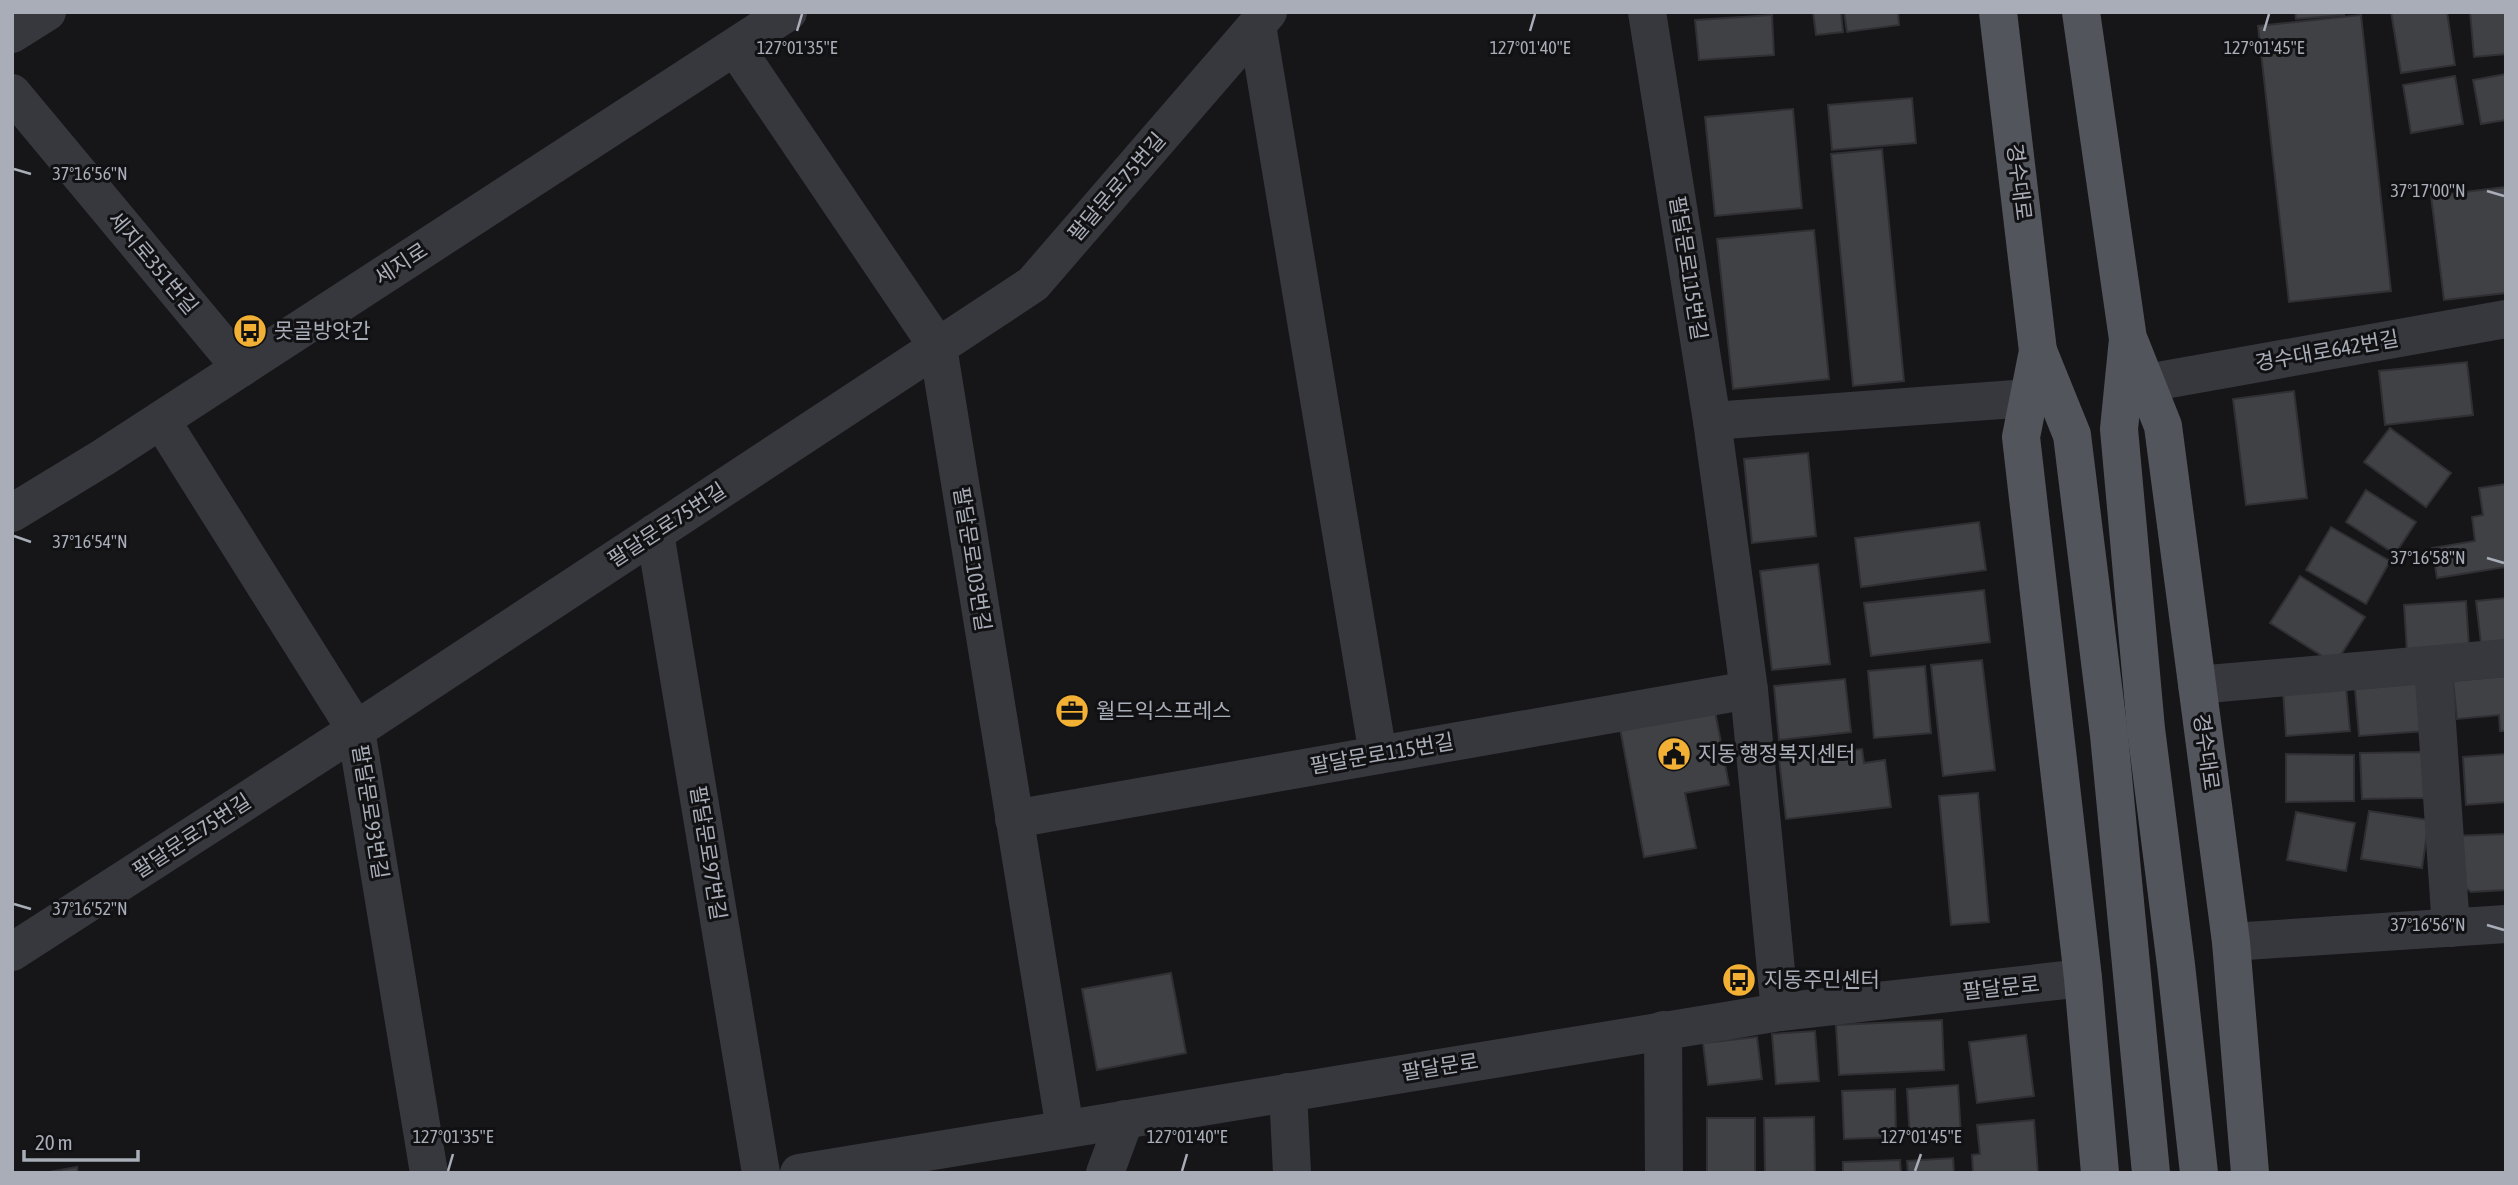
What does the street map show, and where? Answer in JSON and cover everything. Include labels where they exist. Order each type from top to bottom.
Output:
[{"type":"main road","name":"경수대로","points":[[1998,12],[2038,351],[2071,435],[2109,735],[2151,1173]]},
{"type":"main road","name":"경수대로","points":[[2081,12],[2128,339],[2119,429],[2147,729],[2199,1173]]},
{"type":"main road","name":"경수대로","points":[[2128,339],[2163,426],[2231,942],[2250,1173]]},
{"type":"main road","name":"경수대로","points":[[2038,351],[2021,437],[2083,978],[2100,1173]]},
{"type":"street","points":[[12,34],[47,12]]},
{"type":"street","name":"세지로","points":[[12,513],[161,420],[788,12]]},
{"type":"street","name":"팔달문로115번길","points":[[1647,12],[1712,421],[1749,690],[1780,1012]]},
{"type":"street","name":"팔달문로75번길","points":[[12,952],[356,730],[1033,284],[1262,19]]},
{"type":"street","name":"팔달문로75번길","points":[[1262,19],[1378,755]]},
{"type":"street","name":"팔달문로103번길","points":[[735,47],[938,347],[1065,1129]]},
{"type":"street","name":"세지로351번길","points":[[12,93],[241,368]]},
{"type":"street","name":"경수대로642번길","points":[[2147,383],[2506,319]]},
{"type":"street","points":[[1712,421],[2029,398]]},
{"type":"street","name":"팔달문로93번길","points":[[161,420],[356,730],[429,1173]]},
{"type":"street","name":"팔달문로97번길","points":[[655,533],[761,1173]]},
{"type":"street","points":[[2197,685],[2506,658]]},
{"type":"street","points":[[2433,665],[2451,928]]},
{"type":"street","name":"팔달문로115번길","points":[[1014,819],[1749,690]]},
{"type":"street","points":[[2231,942],[2506,924]]},
{"type":"street","name":"팔달문로","points":[[799,1173],[1780,1012],[2083,978]]},
{"type":"street","points":[[1663,1030],[1664,1173]]},
{"type":"street","points":[[1288,1092],[1292,1173]]},
{"type":"street","points":[[1105,1173],[1125,1119]]},
{"type":"building","points":[[1813,12],[1841,12],[1843,32],[1816,35]]},
{"type":"building","points":[[1844,12],[1898,12],[1899,25],[1847,32]]},
{"type":"building","points":[[2295,12],[2344,12],[2344,15],[2296,19]]},
{"type":"building","points":[[2391,12],[2447,12],[2455,65],[2401,73]]},
{"type":"building","points":[[2470,12],[2506,12],[2506,54],[2474,57]]},
{"type":"building","points":[[1772,15],[1774,55],[1699,60],[1695,20]]},
{"type":"building","points":[[2361,15],[2391,291],[2289,302],[2258,26]]},
{"type":"building","points":[[2506,74],[2506,120],[2481,124],[2473,80]]},
{"type":"building","points":[[2455,76],[2463,124],[2411,133],[2403,85]]},
{"type":"building","points":[[1912,98],[1916,143],[1832,150],[1828,105]]},
{"type":"building","points":[[1793,109],[1802,208],[1715,216],[1705,117]]},
{"type":"building","points":[[1882,149],[1904,381],[1853,386],[1831,154]]},
{"type":"building","points":[[2506,187],[2506,293],[2444,300],[2431,196]]},
{"type":"building","points":[[1814,230],[1829,379],[1733,389],[1717,239]]},
{"type":"building","points":[[2467,362],[2473,415],[2385,425],[2379,371]]},
{"type":"building","points":[[2294,391],[2307,498],[2246,505],[2233,399]]},
{"type":"building","points":[[2390,428],[2451,473],[2426,507],[2364,462]]},
{"type":"building","points":[[1808,453],[1816,536],[1752,543],[1744,459]]},
{"type":"building","points":[[2506,484],[2506,567],[2437,578],[2432,548],[2475,541],[2472,517],[2483,515],[2479,488]]},
{"type":"building","points":[[2366,490],[2416,522],[2395,554],[2346,522]]},
{"type":"building","points":[[1979,522],[1986,570],[1861,587],[1855,538]]},
{"type":"building","points":[[2331,527],[2390,561],[2366,604],[2306,570]]},
{"type":"building","points":[[1818,564],[1830,664],[1772,670],[1760,571]]},
{"type":"building","points":[[2300,576],[2365,617],[2335,664],[2270,623]]},
{"type":"building","points":[[1984,590],[1990,642],[1871,656],[1864,603]]},
{"type":"building","points":[[2506,598],[2506,649],[2482,651],[2476,601]]},
{"type":"building","points":[[2466,601],[2469,647],[2407,652],[2404,605]]},
{"type":"building","points":[[1982,660],[1995,770],[1943,776],[1931,665]]},
{"type":"building","points":[[1925,666],[1931,733],[1874,738],[1868,671]]},
{"type":"building","points":[[2506,676],[2506,731],[2500,731],[2499,715],[2457,719],[2453,681]]},
{"type":"building","points":[[1845,679],[1851,732],[1779,740],[1774,686]]},
{"type":"building","points":[[2421,683],[2425,731],[2359,736],[2355,689]]},
{"type":"building","points":[[2346,686],[2350,731],[2286,736],[2283,690]]},
{"type":"building","name":"지동 행정복지센터","points":[[1714,706],[1729,785],[1685,793],[1696,848],[1644,857],[1619,723]]},
{"type":"building","points":[[1862,749],[1864,763],[1885,760],[1891,807],[1786,819],[1779,759]]},
{"type":"building","points":[[2425,752],[2426,798],[2362,799],[2360,753]]},
{"type":"building","points":[[2286,754],[2354,755],[2354,801],[2286,802]]},
{"type":"building","points":[[2506,754],[2506,802],[2466,805],[2463,757]]},
{"type":"building","points":[[1978,793],[1989,922],[1951,925],[1939,796]]},
{"type":"building","points":[[2369,811],[2429,820],[2422,868],[2361,859]]},
{"type":"building","points":[[2296,812],[2355,823],[2346,871],[2287,860]]},
{"type":"building","points":[[2506,834],[2506,890],[2471,892],[2457,881],[2454,836]]},
{"type":"building","points":[[1171,973],[1186,1053],[1097,1070],[1082,989]]},
{"type":"building","points":[[1942,1020],[1944,1070],[1839,1075],[1836,1025]]},
{"type":"building","points":[[1815,1031],[1819,1081],[1776,1084],[1772,1034]]},
{"type":"building","points":[[2026,1035],[2034,1096],[1977,1103],[1969,1042]]},
{"type":"building","points":[[1757,1037],[1762,1079],[1708,1085],[1703,1043]]},
{"type":"building","points":[[1958,1085],[1961,1136],[1910,1139],[1907,1089]]},
{"type":"building","points":[[1895,1089],[1896,1137],[1844,1139],[1842,1091]]},
{"type":"building","points":[[1814,1117],[1815,1173],[1765,1173],[1764,1118]]},
{"type":"building","points":[[1707,1118],[1755,1118],[1755,1173],[1707,1173]]},
{"type":"building","points":[[2034,1120],[2038,1173],[1973,1173],[1972,1155],[1980,1154],[1977,1125]]},
{"type":"building","points":[[1953,1158],[1954,1173],[1908,1173],[1907,1161]]},
{"type":"building","points":[[1900,1160],[1901,1173],[1843,1173],[1843,1162]]},
{"type":"building","points":[[77,1167],[78,1173],[44,1173]]},
{"type":"place","name":"못골방앗간","points":[[250,331]]},
{"type":"place","name":"월드익스프레스","points":[[1072,711]]},
{"type":"place","name":"지동 행정복지센터","points":[[1674,754]]},
{"type":"place","name":"지동주민센터","points":[[1739,980]]}]
